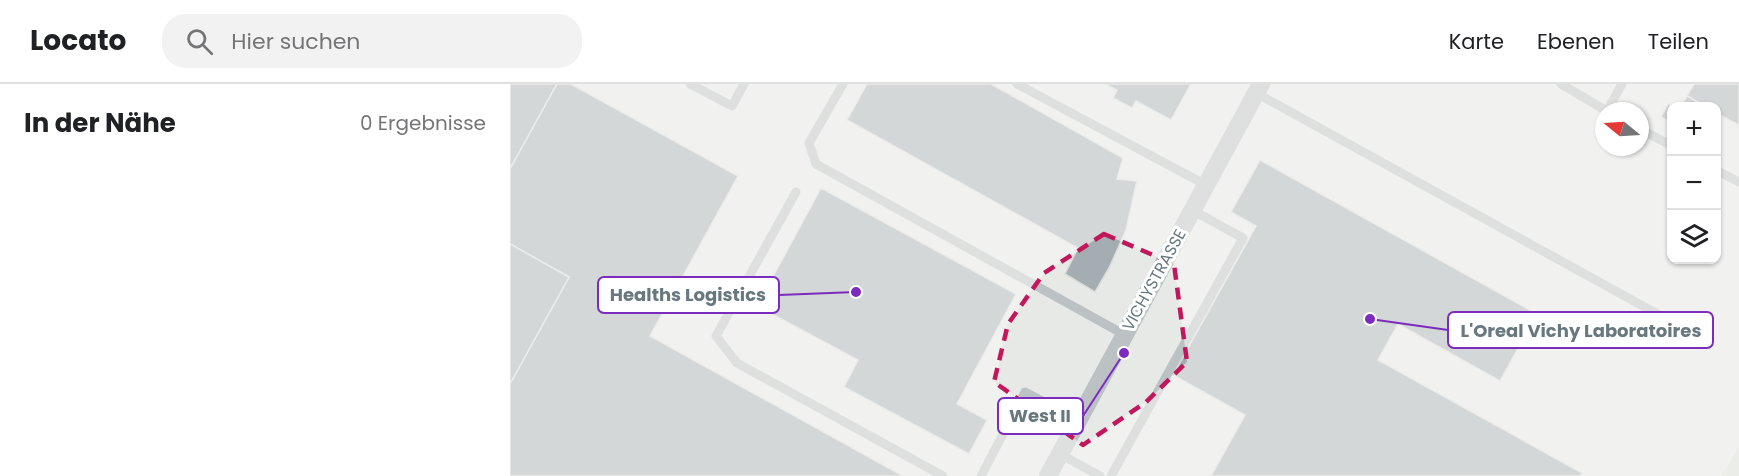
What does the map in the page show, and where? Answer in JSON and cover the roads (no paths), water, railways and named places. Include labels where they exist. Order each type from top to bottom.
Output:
[{"type":"street","name":"VICHYSTRASSE","points":[[1048,476],[1259,88]]},
{"type":"lane","points":[[690,84],[732,106],[744,84]]},
{"type":"lane","points":[[843,84],[809,143],[816,164],[1125,334]]},
{"type":"lane","points":[[1017,84],[1206,185]]},
{"type":"lane","points":[[1561,84],[1595,104]]},
{"type":"lane","points":[[1612,102],[1622,84]]},
{"type":"lane","points":[[1259,88],[1660,316]]},
{"type":"lane","points":[[1649,134],[1667,144]]},
{"type":"lane","points":[[1721,173],[1739,182]]},
{"type":"lane","points":[[796,192],[716,336],[737,363],[943,476]]},
{"type":"lane","points":[[1111,476],[1244,238],[1192,210]]},
{"type":"lane","points":[[981,476],[1025,392],[1078,420]]},
{"type":"lane","points":[[1060,454],[1100,476]]},
{"type":"place","name":"Healths Logistics","points":[[856,292]]},
{"type":"place","name":"L'Oreal Vichy Laboratoires","points":[[1370,319]]},
{"type":"place","name":"West II","points":[[1124,353]]}]
